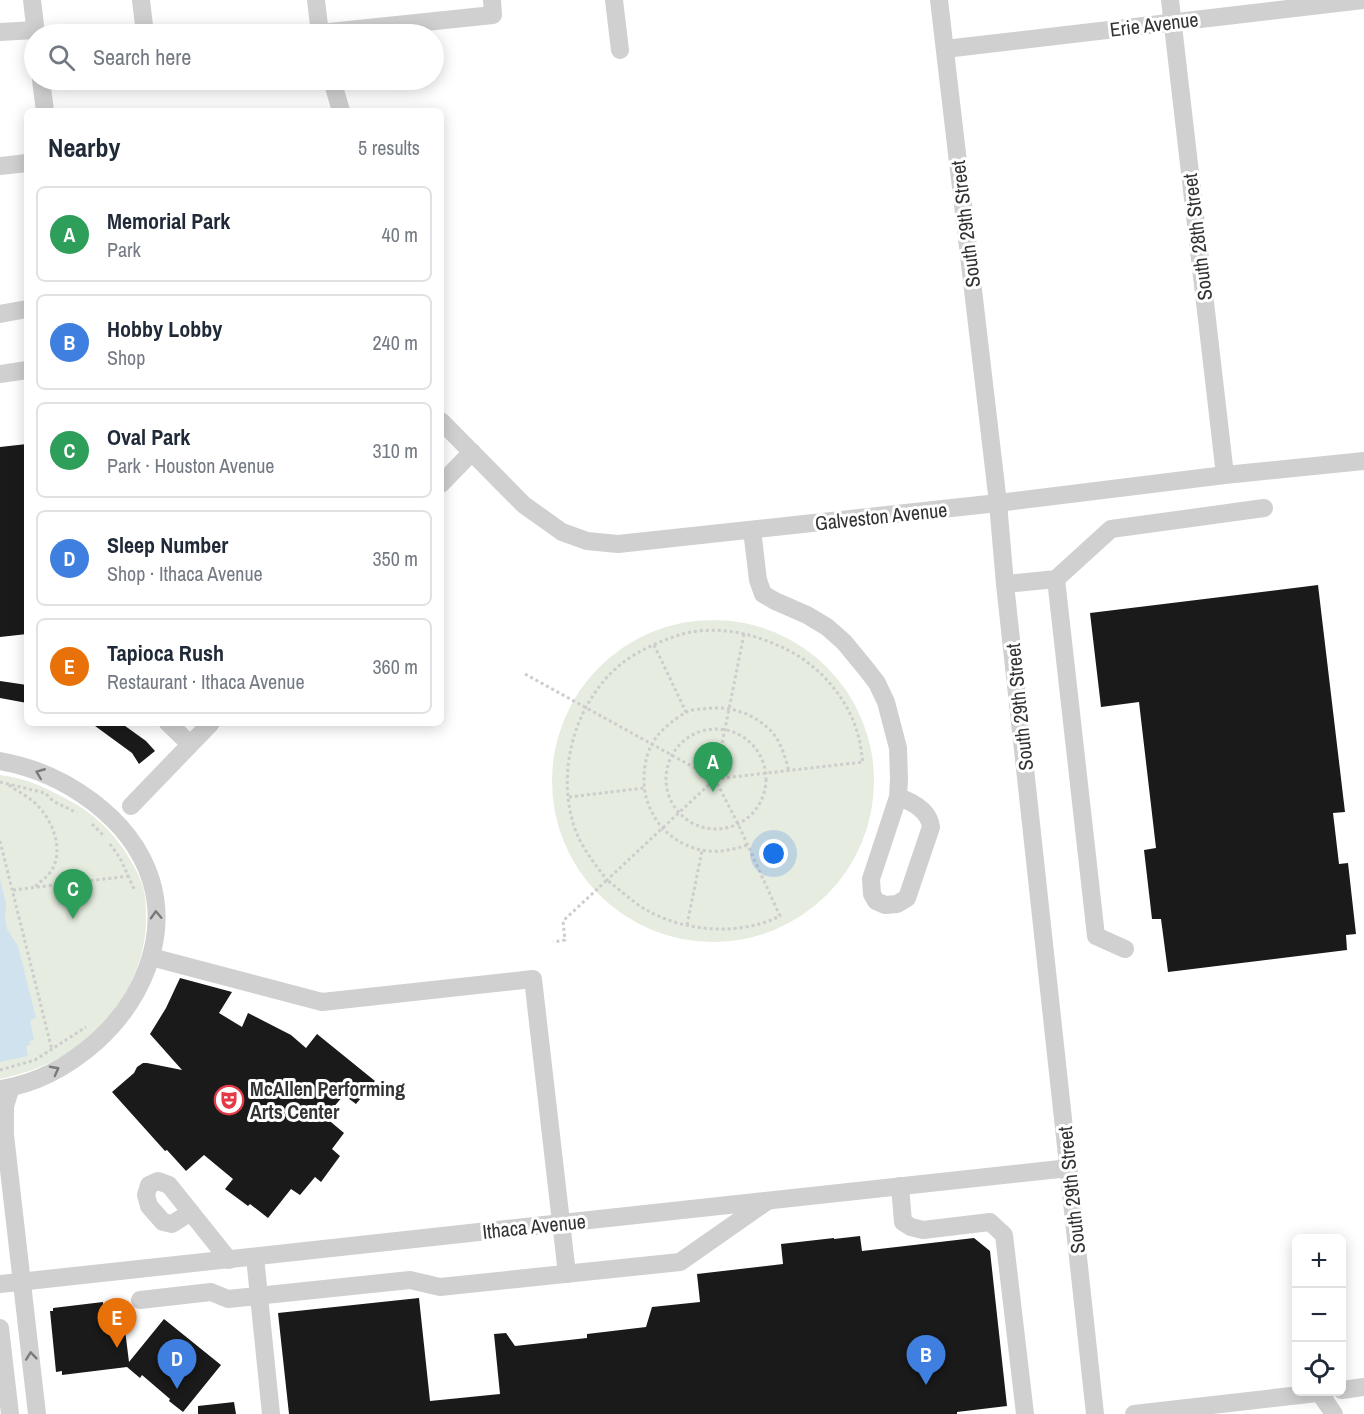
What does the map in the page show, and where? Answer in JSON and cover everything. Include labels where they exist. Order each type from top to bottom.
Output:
[{"type":"street","points":[[32,0],[34,24]]},
{"type":"street","points":[[141,0],[144,24]]},
{"type":"street","points":[[316,0],[317,24]]},
{"type":"street","points":[[614,0],[620,50]]},
{"type":"street","name":"South 29th Street","points":[[939,0],[998,503],[1095,1414]]},
{"type":"street","name":"South 28th Street","points":[[1170,0],[1225,475]]},
{"type":"street","name":"Erie Avenue","points":[[945,49],[1364,0]]},
{"type":"street","points":[[384,24],[492,8]]},
{"type":"street","points":[[0,32],[24,32]]},
{"type":"street","points":[[42,90],[45,108]]},
{"type":"street","points":[[335,90],[340,108]]},
{"type":"street","points":[[0,166],[24,163]]},
{"type":"street","points":[[0,314],[24,310]]},
{"type":"street","points":[[0,374],[24,370]]},
{"type":"street","name":"Galveston Avenue","points":[[444,424],[524,505],[562,532],[588,541],[618,544],[1364,461]]},
{"type":"street","points":[[444,481],[472,452]]},
{"type":"street","points":[[1005,584],[1056,579],[1111,529],[1264,508]]},
{"type":"street","points":[[752,530],[758,580],[764,594],[827,627],[856,655],[878,683],[886,702],[898,748],[898,797],[871,879],[872,894],[876,901],[885,905],[897,904],[907,898],[931,827],[930,819],[921,809],[911,801],[898,797]]},
{"type":"street","points":[[1056,579],[1096,936],[1125,949]]},
{"type":"street","points":[[171,726],[190,744]]},
{"type":"street","points":[[130,841],[131,806],[208,726]]},
{"type":"street","points":[[0,761],[30,769],[80,793],[94,814],[123,831],[145,866],[151,881],[157,919],[151,957],[140,984],[128,1005],[105,1034],[53,1072],[6,1088],[5,1135],[37,1414]]},
{"type":"street","points":[[94,814],[131,806]]},
{"type":"street","points":[[151,957],[322,1002],[533,979],[567,1274]]},
{"type":"street","name":"Ithaca Avenue","points":[[0,1284],[1069,1168]]},
{"type":"street","points":[[900,1186],[903,1222],[911,1227],[923,1230],[990,1222],[1004,1235],[1025,1414]]},
{"type":"street","points":[[140,1300],[211,1292],[228,1299],[410,1280],[440,1287],[680,1262],[767,1201]]},
{"type":"street","points":[[191,1212],[229,1260]]},
{"type":"street","points":[[255,1257],[271,1414]]},
{"type":"street","points":[[0,1328],[10,1414]]},
{"type":"street","points":[[1346,1389],[1364,1387]]},
{"type":"street","points":[[1134,1414],[1171,1412],[1293,1396]]},
{"type":"street","points":[[1325,1396],[1334,1414]]},
{"type":"path","points":[[525,674],[586,708],[651,744],[715,779],[780,916],[770,921],[737,929],[714,929],[670,921],[647,911],[607,880],[590,859],[577,834],[572,816],[567,777],[575,732],[586,708],[601,684],[620,665],[654,645],[687,633],[723,631],[744,634],[765,639],[788,649],[809,663],[849,710],[858,735],[863,762],[715,779]]},
{"type":"path","points":[[553,942],[565,940],[563,921],[715,779],[744,634]]},
{"type":"path","points":[[654,645],[686,712]]},
{"type":"path","points":[[747,845],[730,850],[702,851],[683,843],[662,829],[650,807],[644,788],[645,765],[651,744],[669,725],[686,712],[707,708],[729,708],[750,716],[770,731],[781,748],[789,771]]},
{"type":"path","points":[[706,729],[725,729],[753,743],[762,758],[767,774],[766,789],[760,804],[751,816],[738,825],[721,829],[704,828],[679,813],[668,795],[665,778],[668,762],[677,747],[690,736],[706,729]]},
{"type":"path","points":[[0,782],[45,793],[53,801],[81,815]]},
{"type":"path","points":[[6,783],[29,798],[42,810],[56,838],[57,853],[53,867],[35,887]]},
{"type":"path","points":[[569,797],[644,788]]},
{"type":"path","points":[[94,814],[120,858],[136,893]]},
{"type":"path","points":[[0,841],[52,1050]]},
{"type":"path","points":[[687,925],[702,851]]},
{"type":"path","points":[[13,890],[129,876]]},
{"type":"path","points":[[0,1070],[35,1060],[90,1024]]},
{"type":"shaded area","points":[[713,620],[760,627],[789,639],[827,667],[855,705],[867,734],[874,781],[867,828],[855,857],[827,895],[789,923],[760,935],[713,942],[666,935],[637,923],[599,895],[571,857],[559,828],[552,781],[559,734],[571,705],[599,667],[637,639],[666,627]]},
{"type":"shaded area","points":[[0,775],[29,781],[63,797],[88,812],[102,824],[125,851],[138,875],[144,893],[146,920],[140,960],[122,998],[110,1015],[81,1044],[64,1055],[33,1070],[0,1079]]},
{"type":"water","points":[[0,880],[6,903],[7,929],[18,946],[36,1018],[30,1020],[34,1040],[29,1041],[30,1045],[26,1046],[28,1056],[0,1062]]},
{"type":"building","points":[[24,444],[24,634],[0,637],[0,447]]},
{"type":"building","points":[[1318,585],[1345,812],[1333,813],[1339,864],[1348,863],[1356,934],[1346,935],[1347,950],[1168,972],[1161,919],[1152,919],[1144,850],[1156,848],[1139,702],[1101,707],[1090,613]]},
{"type":"building","points":[[0,681],[24,685],[24,702],[0,698]]},
{"type":"building","points":[[95,726],[125,726],[146,741],[155,751],[139,764],[132,753]]},
{"type":"building","name":"McAllen Performing Arts Center","points":[[180,978],[232,992],[219,1013],[242,1027],[248,1013],[291,1035],[306,1048],[317,1034],[375,1081],[356,1104],[344,1095],[325,1117],[344,1133],[332,1149],[340,1156],[321,1182],[315,1177],[300,1195],[291,1189],[268,1218],[225,1189],[233,1179],[204,1155],[186,1171],[112,1092],[143,1063],[182,1070],[150,1034],[166,1008]]},
{"type":"building","points":[[860,1236],[862,1251],[974,1238],[990,1251],[1007,1406],[957,1412],[957,1414],[289,1414],[278,1313],[419,1298],[430,1401],[500,1394],[494,1334],[506,1333],[515,1346],[587,1338],[587,1334],[646,1327],[652,1307],[700,1302],[697,1274],[783,1264],[781,1244]]},
{"type":"building","points":[[103,1302],[104,1317],[123,1314],[129,1362],[164,1319],[221,1365],[183,1412],[142,1375],[140,1378],[127,1367],[62,1375],[62,1371],[56,1372],[50,1311],[53,1311],[53,1308]]},
{"type":"building","points":[[234,1402],[236,1414],[198,1414],[198,1406]]},
{"type":"place","name":"Memorial Park","points":[[713,792]]},
{"type":"place","name":"Oval Park","points":[[73,919]]},
{"type":"place","name":"McAllen Performing Arts Center","points":[[229,1100]]},
{"type":"place","name":"Tapioca Rush","points":[[117,1348]]},
{"type":"place","name":"Hobby Lobby","points":[[926,1385]]},
{"type":"place","name":"Sleep Number","points":[[177,1389]]}]
